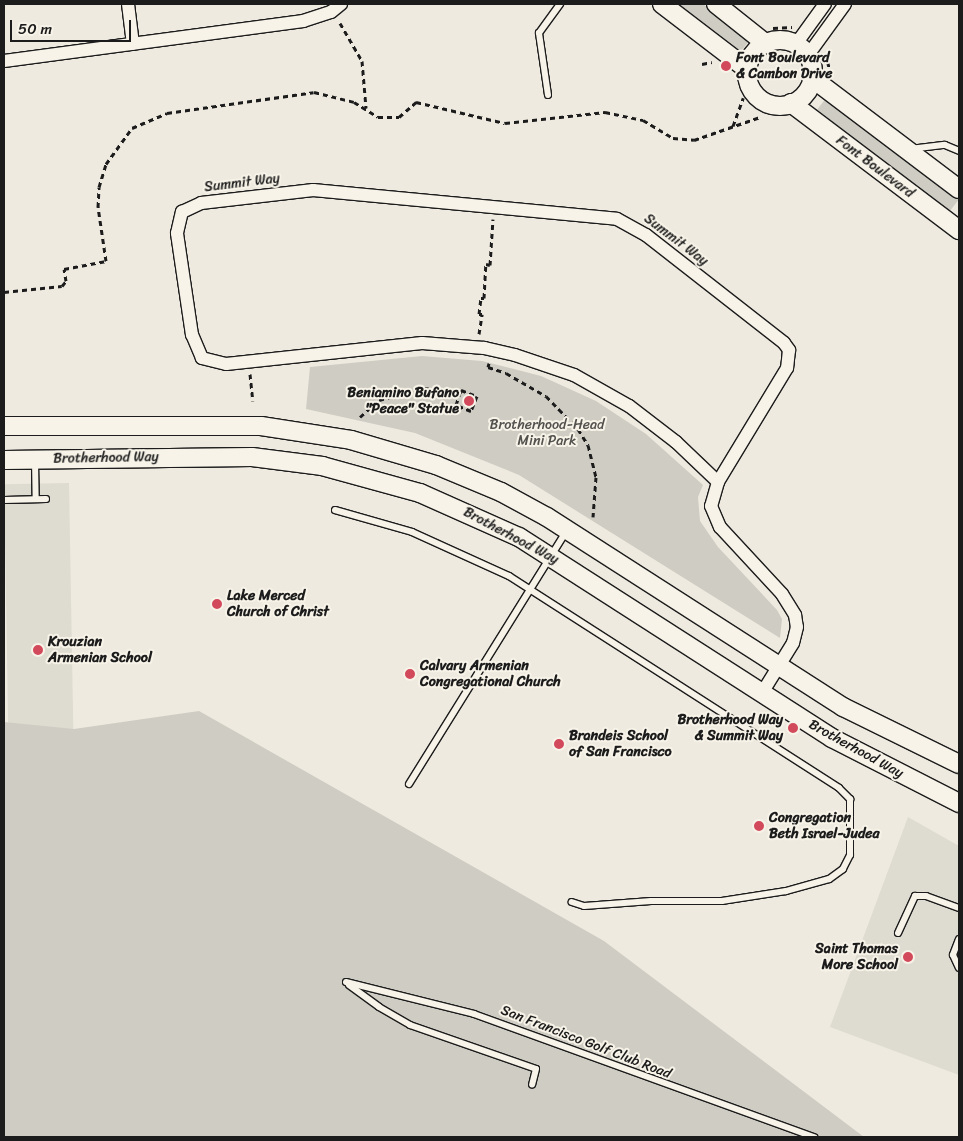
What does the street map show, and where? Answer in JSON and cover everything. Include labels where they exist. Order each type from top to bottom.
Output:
[{"type":"main road","points":[[662,4],[747,69]]},
{"type":"main road","points":[[716,4],[765,35],[805,45],[812,78],[803,96],[791,103],[775,105],[759,98],[749,85],[747,69],[753,54],[765,35]]},
{"type":"main road","points":[[812,78],[959,189]]},
{"type":"main road","name":"Font Boulevard","points":[[791,103],[959,230]]},
{"type":"main road","points":[[4,426],[227,424],[333,436],[404,454],[461,474],[509,496],[567,530],[858,716],[959,764]]},
{"type":"main road","name":"Brotherhood Way","points":[[4,460],[216,456],[322,466],[388,482],[459,508],[551,556],[858,753],[959,802]]},
{"type":"street","points":[[128,4],[133,44]]},
{"type":"street","points":[[4,61],[304,21],[331,12],[342,4]]},
{"type":"street","points":[[805,45],[825,4]]},
{"type":"street","points":[[805,45],[845,4]]},
{"type":"street","name":"Summit Way","points":[[718,482],[654,424],[603,390],[545,364],[491,350],[392,344],[248,361],[213,363],[202,358],[195,348],[178,233],[182,212],[191,207],[313,190],[602,216],[632,226],[784,343],[789,350],[787,368],[718,482],[711,506],[720,527],[782,594],[795,615],[795,640],[780,667],[762,693]]},
{"type":"lane","points":[[548,95],[539,33],[560,4]]},
{"type":"lane","points":[[907,149],[945,145],[959,151]]},
{"type":"lane","points":[[35,459],[36,499]]},
{"type":"lane","points":[[4,500],[46,499]]},
{"type":"lane","points":[[336,510],[441,543],[530,588],[839,788],[850,799],[850,855],[837,876],[786,891],[742,898],[650,901],[584,906],[572,902]]},
{"type":"lane","points":[[409,784],[567,530]]},
{"type":"lane","points":[[898,933],[915,896],[926,896],[959,908]]},
{"type":"lane","points":[[959,939],[953,955],[959,968]]},
{"type":"lane","name":"San Francisco Golf Club Road","points":[[532,1085],[536,1069],[410,1025],[378,1007],[346,982],[474,1014],[814,1137]]},
{"type":"path","points":[[336,17],[362,61],[366,108]]},
{"type":"path","points":[[765,35],[805,45],[833,78]]},
{"type":"path","points":[[4,292],[62,286],[66,281],[64,269],[106,261],[98,207],[99,187],[106,164],[132,128],[167,113],[314,92],[333,95],[366,108],[378,117],[398,117],[416,102],[505,123],[605,112],[643,120],[673,138],[694,140],[710,137],[760,117]]},
{"type":"path","points":[[734,126],[743,98]]},
{"type":"path","points":[[478,348],[482,314],[479,314],[485,289],[486,264],[490,265],[495,206]]},
{"type":"path","points":[[491,350],[488,366],[506,373],[546,396],[578,429],[588,445],[596,477],[593,517]]},
{"type":"path","points":[[248,361],[253,401]]},
{"type":"path","points":[[360,417],[379,400],[405,390],[438,388],[460,393],[461,390],[477,396],[472,411],[456,405],[460,393]]},
{"type":"shaded area","name":"Krouzian Armenian School","points":[[69,483],[73,729],[8,730],[4,484]]},
{"type":"shaded area","name":"Saint Thomas More School","points":[[908,817],[959,846],[959,1075],[830,1027]]},
{"type":"green space","points":[[679,4],[703,4],[750,40],[741,51]]},
{"type":"green space","points":[[827,97],[959,200],[949,212],[817,110]]},
{"type":"green space","name":"Brotherhood-Head Mini Park","points":[[422,356],[482,361],[541,376],[596,401],[646,434],[703,485],[698,497],[700,521],[718,547],[777,610],[782,619],[780,638],[519,475],[415,433],[306,409],[310,367]]},
{"type":"green space","points":[[199,711],[604,941],[864,1137],[4,1137],[4,722],[74,729]]},
{"type":"place","name":"Font Boulevard & Cambon Drive","points":[[726,66]]},
{"type":"place","name":"Beniamino Bufano \"Peace\" Statue","points":[[469,401]]},
{"type":"place","name":"Lake Merced Church of Christ","points":[[217,604]]},
{"type":"place","name":"Krouzian Armenian School","points":[[38,650]]},
{"type":"place","name":"Calvary Armenian Congregational Church","points":[[410,674]]},
{"type":"place","name":"Brotherhood Way & Summit Way","points":[[793,728]]},
{"type":"place","name":"Brandeis School of San Francisco","points":[[559,744]]},
{"type":"place","name":"Congregation Beth Israel-Judea","points":[[759,826]]},
{"type":"place","name":"Saint Thomas More School","points":[[908,957]]}]
